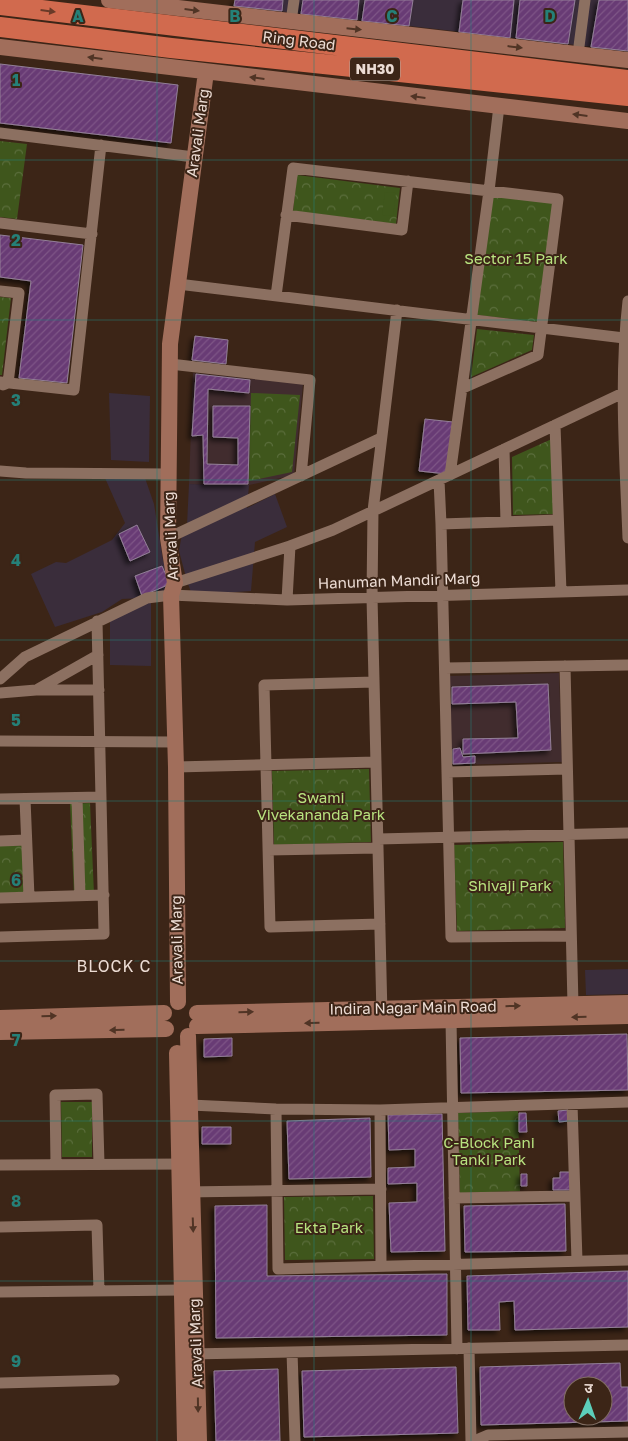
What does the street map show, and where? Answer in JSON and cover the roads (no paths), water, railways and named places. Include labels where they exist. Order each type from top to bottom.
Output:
[{"type":"highway","name":"Ring Road","points":[[0,5],[628,80]]},
{"type":"highway","name":"Ring Road","points":[[0,27],[122,42],[628,96]]},
{"type":"street","points":[[109,0],[214,6],[291,22],[628,60]]},
{"type":"street","points":[[291,22],[294,0]]},
{"type":"street","points":[[578,54],[585,0]]},
{"type":"street","points":[[0,47],[628,121]]},
{"type":"street","name":"Aravali Marg","points":[[178,1002],[173,589],[168,538],[170,344],[206,72]]},
{"type":"street","points":[[499,106],[463,388],[445,477],[441,524],[451,937],[572,936]]},
{"type":"street","points":[[0,133],[194,156]]},
{"type":"street","points":[[0,291],[19,293],[3,384],[74,390],[102,145]]},
{"type":"street","points":[[276,296],[293,168],[558,198],[538,354],[463,388]]},
{"type":"street","points":[[286,215],[402,230],[408,181]]},
{"type":"street","points":[[0,223],[92,234]]},
{"type":"street","points":[[178,284],[624,338]]},
{"type":"street","points":[[628,301],[624,338],[623,393],[628,538]]},
{"type":"street","points":[[382,1015],[372,597],[373,511],[397,310]]},
{"type":"street","points":[[170,364],[310,380],[301,476]]},
{"type":"street","points":[[0,679],[25,658],[147,598],[333,530],[623,393]]},
{"type":"street","points":[[555,425],[561,592]]},
{"type":"street","points":[[168,538],[381,438]]},
{"type":"street","points":[[504,449],[506,522]]},
{"type":"street","points":[[0,472],[168,474]]},
{"type":"street","points":[[441,524],[558,520]]},
{"type":"street","points":[[288,600],[290,546]]},
{"type":"street","name":"Hanuman Mandir Marg","points":[[173,589],[288,600],[628,590]]},
{"type":"street","points":[[0,937],[104,934],[97,622]]},
{"type":"street","points":[[36,690],[98,655]]},
{"type":"street","points":[[445,668],[628,665]]},
{"type":"street","points":[[565,666],[573,1004]]},
{"type":"street","points":[[374,682],[264,685],[268,850],[270,927],[380,924]]},
{"type":"street","points":[[0,693],[36,690],[99,690]]},
{"type":"street","points":[[0,741],[175,742]]},
{"type":"street","points":[[176,767],[376,762]]},
{"type":"street","points":[[447,772],[567,769]]},
{"type":"street","points":[[0,799],[102,797]]},
{"type":"street","points":[[77,798],[80,896]]},
{"type":"street","points":[[25,799],[29,897]]},
{"type":"street","points":[[268,850],[448,837],[628,833]]},
{"type":"street","points":[[0,841],[26,840]]},
{"type":"street","points":[[0,898],[104,895]]},
{"type":"street","points":[[178,1002],[191,1005],[185,1028],[163,1023],[164,1013],[171,1005],[178,1002]]},
{"type":"street","name":"Indira Nagar Main Road","points":[[0,1032],[185,1028],[573,1004],[628,1003]]},
{"type":"street","points":[[0,1018],[164,1013]]},
{"type":"street","name":"Indira Nagar Main Road","points":[[382,1015],[451,1020],[628,1016]]},
{"type":"street","points":[[451,1020],[457,1349]]},
{"type":"street","name":"Aravali Marg","points":[[185,1028],[190,1105],[185,1164]]},
{"type":"street","name":"Aravali Marg","points":[[184,1441],[190,1354],[185,1164],[185,1028]]},
{"type":"street","points":[[56,1164],[55,1095],[97,1094],[99,1164]]},
{"type":"street","points":[[190,1105],[276,1109],[380,1110],[628,1102]]},
{"type":"street","points":[[572,1104],[577,1261]]},
{"type":"street","points":[[276,1109],[278,1269],[628,1260]]},
{"type":"street","points":[[380,1110],[381,1266]]},
{"type":"street","points":[[0,1165],[185,1164]]},
{"type":"street","points":[[186,1192],[381,1189]]},
{"type":"street","name":"Aravali Marg","points":[[186,1192],[182,1290],[199,1441]]},
{"type":"street","points":[[454,1198],[575,1196]]},
{"type":"street","points":[[0,1227],[98,1225],[99,1291]]},
{"type":"street","points":[[0,1292],[182,1290]]},
{"type":"street","points":[[190,1354],[628,1345]]},
{"type":"street","points":[[469,1348],[473,1441],[488,1435],[563,1437],[628,1432]]},
{"type":"street","points":[[292,1352],[295,1441]]},
{"type":"street","points":[[0,1383],[114,1380]]},
{"type":"district","name":"BLOCK C","points":[[114,966]]},
{"type":"park label","name":"Sector 15 Park","points":[[516,259]]},
{"type":"park label","name":"Swami Vivekananda Park","points":[[321,806]]},
{"type":"park label","name":"Shivaji Park","points":[[510,886]]},
{"type":"park label","name":"C-Block Pani Tanki Park","points":[[489,1152]]},
{"type":"park label","name":"Ekta Park","points":[[329,1228]]}]
